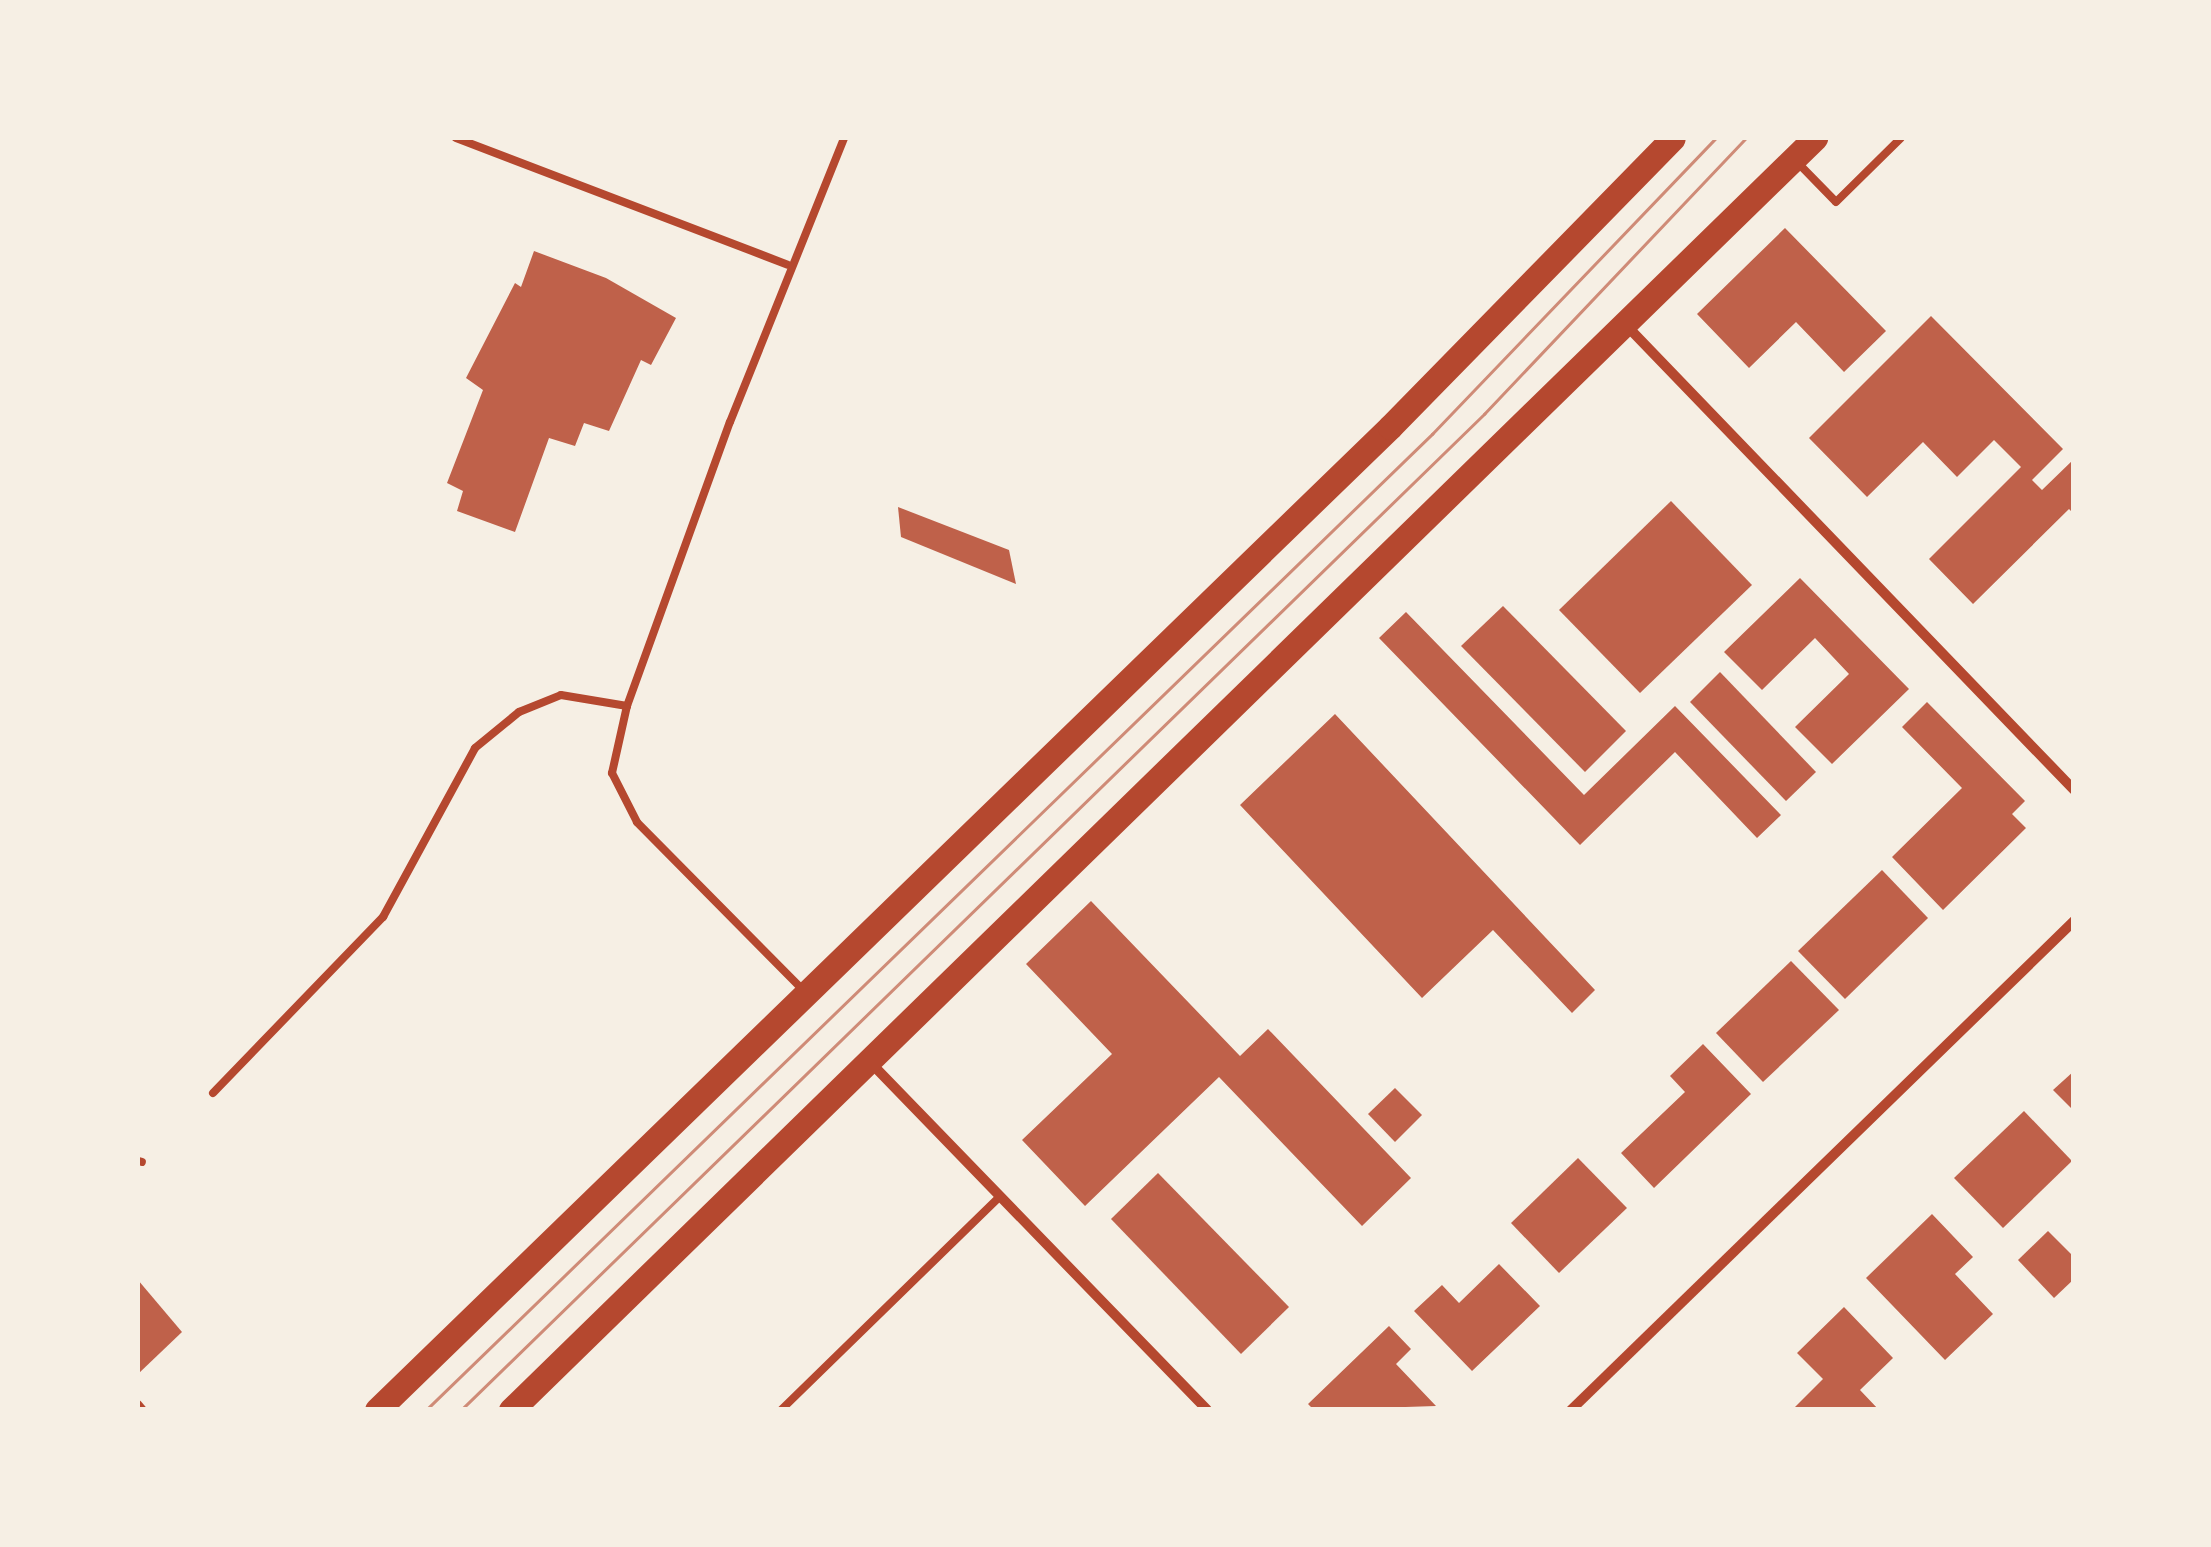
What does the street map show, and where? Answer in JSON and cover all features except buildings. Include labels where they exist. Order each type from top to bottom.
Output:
[{"type":"main road","points":[[377,1410],[810,996],[1390,427],[1673,138]]},
{"type":"main road","points":[[511,1410],[1815,138]]},
{"type":"street","points":[[1625,324],[2074,790]]},
{"type":"street","points":[[1571,1410],[2074,921]]},
{"type":"street","points":[[868,1060],[1207,1410]]},
{"type":"lane","points":[[456,138],[788,265]]},
{"type":"lane","points":[[810,996],[619,797],[612,773],[627,706],[788,265],[844,138]]},
{"type":"lane","points":[[1794,158],[1836,202],[1901,138]]},
{"type":"lane","points":[[213,1093],[383,917],[475,748],[519,712],[560,695],[627,706]]},
{"type":"lane","points":[[781,1410],[1000,1196]]},
{"type":"lane","points":[[138,1404],[143,1410]]},
{"type":"tram line","points":[[426,1410],[1432,434],[1716,138]]},
{"type":"tram line","points":[[461,1410],[1484,414],[1746,138]]}]
